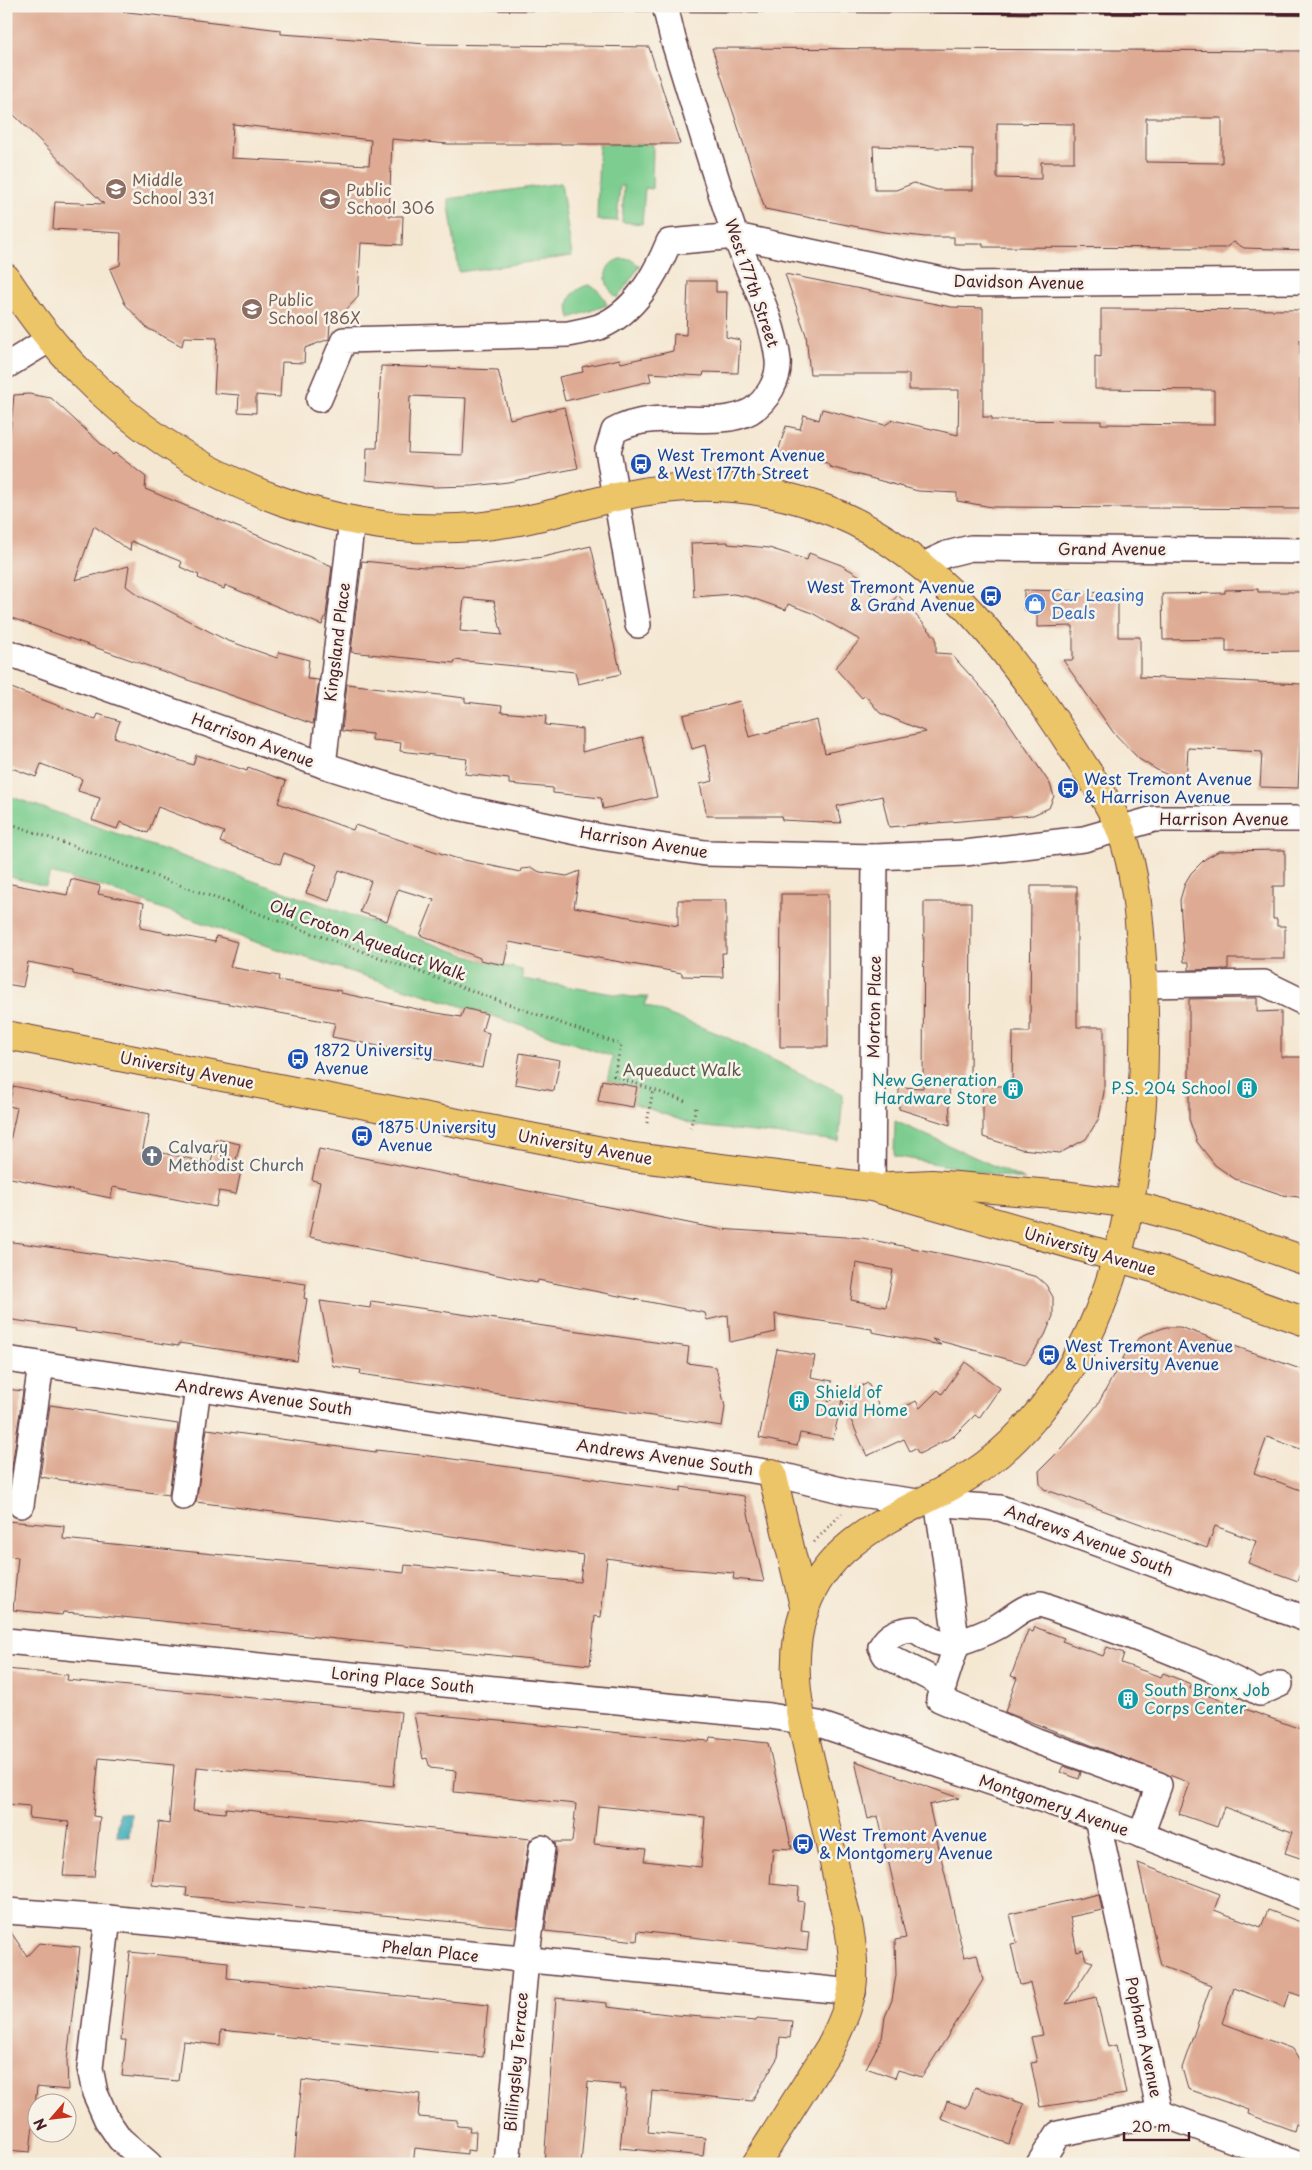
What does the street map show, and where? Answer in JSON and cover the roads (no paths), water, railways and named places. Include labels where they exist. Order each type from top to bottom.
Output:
[{"type":"main road","points":[[6,278],[50,339],[102,392],[146,430],[196,463],[278,501],[352,520],[418,528],[482,526],[547,516],[615,497],[665,488],[694,486],[750,488],[779,494],[829,510],[852,520],[887,540],[921,566],[969,613],[1038,698],[1101,792],[1120,829],[1134,886],[1143,985],[1142,1090],[1135,1171],[1117,1258],[1105,1297],[1080,1352],[1064,1378],[1033,1419],[1006,1447],[983,1466],[927,1503],[894,1514],[855,1541],[825,1572],[804,1610],[795,1670],[795,1693],[849,1928],[854,1964],[853,1992],[841,2027],[830,2047],[756,2164]]},
{"type":"main road","name":"University Avenue","points":[[6,1035],[634,1157],[872,1187],[1160,1270],[1306,1322]]},
{"type":"main road","name":"University Avenue","points":[[872,1187],[932,1184],[1065,1195],[1129,1204],[1196,1222],[1306,1261]]},
{"type":"main road","points":[[772,1473],[804,1610]]},
{"type":"street","name":"West 177th Street","points":[[615,497],[608,450],[614,431],[627,424],[642,420],[736,418],[752,410],[766,395],[777,378],[778,360],[767,320],[736,236],[665,6]]},
{"type":"street","name":"Davidson Avenue","points":[[319,399],[344,340],[568,334],[599,326],[624,311],[644,290],[659,266],[669,242],[736,236],[961,284],[1306,281]]},
{"type":"street","points":[[6,366],[50,339]]},
{"type":"street","points":[[615,497],[638,625]]},
{"type":"street","name":"Kingsland Place","points":[[323,765],[352,520]]},
{"type":"street","name":"Grand Avenue","points":[[921,566],[958,550],[971,548],[1306,551]]},
{"type":"street","name":"Harrison Avenue","points":[[6,652],[323,765],[453,806],[601,837],[704,853],[875,857],[965,853],[1084,839],[1154,819],[1306,819]]},
{"type":"street","name":"Morton Place","points":[[872,1187],[875,857]]},
{"type":"street","points":[[1143,985],[1264,983],[1301,1001]]},
{"type":"street","name":"Andrews Avenue South","points":[[6,1359],[772,1473],[852,1493],[927,1503],[1000,1508],[1306,1619]]},
{"type":"street","points":[[21,1505],[41,1365]]},
{"type":"street","points":[[183,1497],[198,1388]]},
{"type":"street","points":[[927,1503],[944,1541],[956,1643],[939,1700],[1037,1741],[1159,1785],[1141,1835]]},
{"type":"street","points":[[944,1685],[894,1661],[885,1655],[881,1647],[891,1635],[904,1630],[914,1629],[935,1642],[945,1645],[956,1643],[994,1629],[1019,1610],[1041,1604],[1223,1674],[1260,1693],[1280,1684]]},
{"type":"street","name":"Loring Place South","points":[[6,1642],[800,1721]]},
{"type":"street","name":"Montgomery Avenue","points":[[800,1721],[819,1724],[1097,1818],[1306,1898]]},
{"type":"street","name":"Popham Avenue","points":[[1097,1818],[1160,2113],[1297,2164]]},
{"type":"street","name":"Billingsley Terrace","points":[[507,2164],[526,1960],[542,1848]]},
{"type":"street","name":"Phelan Place","points":[[6,1911],[108,1918],[853,1992]]},
{"type":"street","points":[[108,1918],[90,2068],[95,2093],[107,2120],[120,2139],[149,2164]]},
{"type":"street","points":[[1039,2164],[1058,2134],[1160,2113]]},
{"type":"water","points":[[119,1812],[131,1813],[129,1837],[117,1836]]},
{"type":"railway","points":[[437,6],[503,9],[1306,14]]},
{"type":"place","name":"Middle School 331","points":[[116,189]]},
{"type":"place","name":"Public School 306","points":[[330,199]]},
{"type":"place","name":"Public School 186X","points":[[252,309]]},
{"type":"place","name":"West Tremont Avenue & West 177th Street","points":[[641,464]]},
{"type":"place","name":"West Tremont Avenue & Grand Avenue","points":[[991,596]]},
{"type":"place","name":"Car Leasing Deals","points":[[1035,604]]},
{"type":"place","name":"West Tremont Avenue & Harrison Avenue","points":[[1068,788]]},
{"type":"place","name":"1872 University Avenue","points":[[298,1059]]},
{"type":"place","name":"P.S. 204 School","points":[[1247,1088]]},
{"type":"place","name":"New Generation Hardware Store","points":[[1013,1089]]},
{"type":"place","name":"1875 University Avenue","points":[[362,1136]]},
{"type":"place","name":"Calvary Methodist Church","points":[[152,1156]]},
{"type":"place","name":"West Tremont Avenue & University Avenue","points":[[1049,1355]]},
{"type":"place","name":"Shield of David Home","points":[[799,1401]]},
{"type":"place","name":"South Bronx Job Corps Center","points":[[1128,1699]]},
{"type":"place","name":"West Tremont Avenue & Montgomery Avenue","points":[[803,1844]]},
{"type":"park label","name":"Aqueduct Walk","points":[[682,1070]]}]
